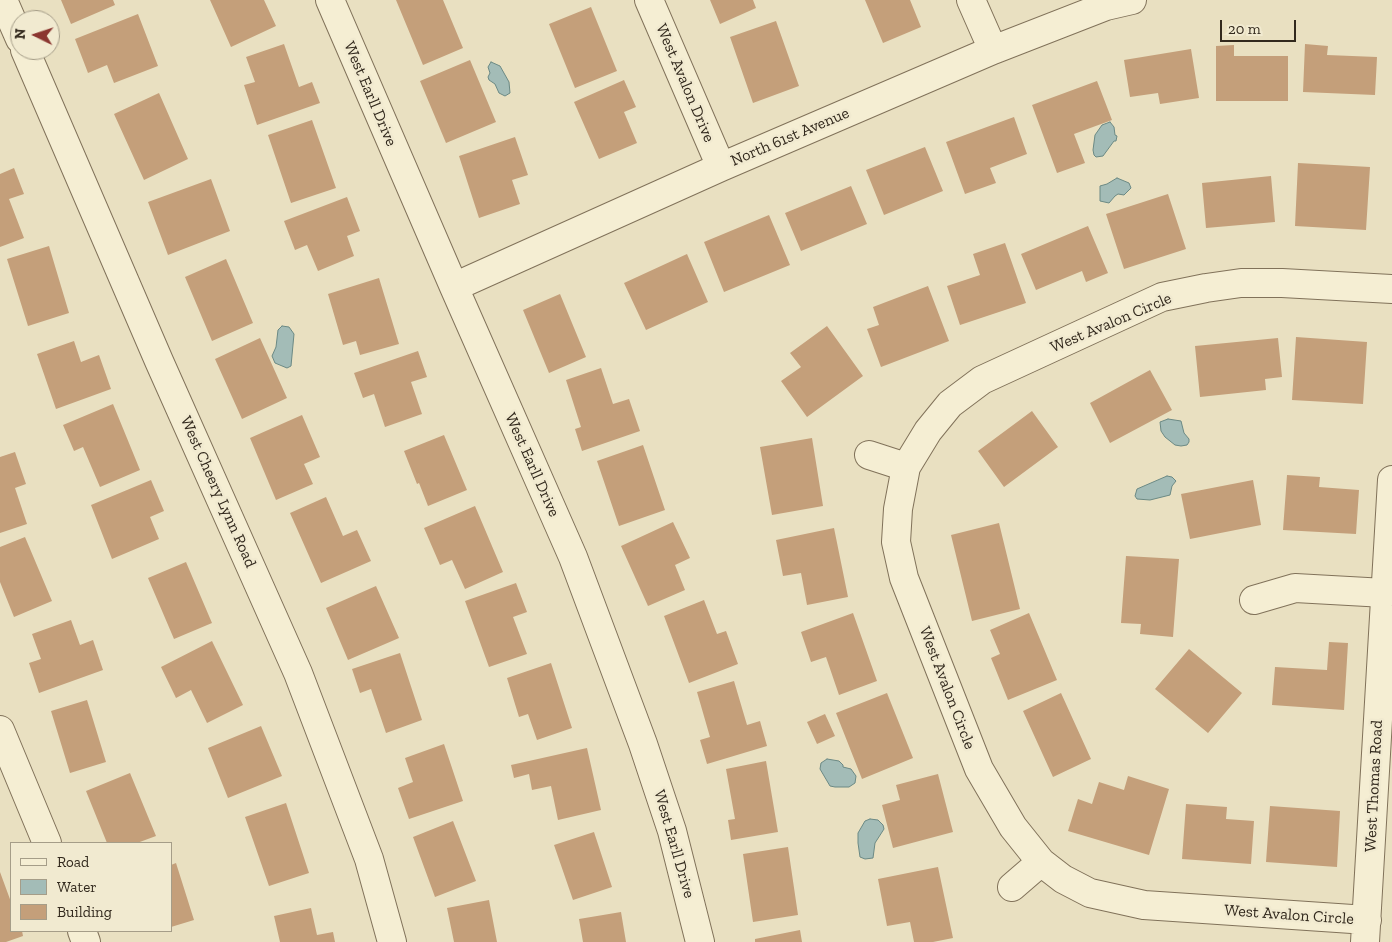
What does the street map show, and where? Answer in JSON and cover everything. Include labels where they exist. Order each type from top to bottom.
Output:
[{"type":"street","points":[[3,0],[10,16]]},
{"type":"street","name":"West Earll Drive","points":[[330,0],[454,287],[574,557],[644,744],[672,831],[700,942]]},
{"type":"street","name":"West Avalon Drive","points":[[649,0],[721,167]]},
{"type":"street","points":[[971,0],[993,50]]},
{"type":"street","name":"North 61st Avenue","points":[[454,287],[721,167],[993,50],[1106,6],[1132,0]]},
{"type":"street","name":"West Cheery Lynn Road","points":[[29,60],[159,361],[298,673],[368,859],[392,942]]},
{"type":"street","name":"West Avalon Circle","points":[[1366,931],[1144,905],[1090,893],[1062,879],[1042,862],[1013,827],[978,769],[904,578],[896,542],[898,510],[906,467],[928,430],[950,404],[982,380],[1162,297],[1206,288],[1241,284],[1392,289]]},
{"type":"street","points":[[869,455],[906,467]]},
{"type":"street","name":"West Thomas Road","points":[[1366,931],[1392,480]]},
{"type":"street","points":[[1254,600],[1295,588],[1385,593]]},
{"type":"street","points":[[0,730],[47,842]]},
{"type":"street","points":[[1012,887],[1042,862]]},
{"type":"water","points":[[491,62],[500,66],[509,82],[510,93],[505,96],[499,93],[495,84],[489,80],[490,73],[488,67]]},
{"type":"water","points":[[1110,122],[1117,136],[1116,141],[1114,141],[1103,156],[1096,157],[1093,150],[1095,135],[1102,125]]},
{"type":"water","points":[[1117,178],[1129,183],[1131,188],[1124,195],[1118,194],[1115,196],[1109,203],[1100,201],[1100,186]]},
{"type":"water","points":[[282,326],[289,327],[294,334],[291,366],[287,368],[275,363],[272,356],[276,347],[278,330]]},
{"type":"water","points":[[1168,419],[1181,421],[1184,433],[1189,439],[1187,445],[1175,445],[1165,437],[1161,431],[1160,422]]},
{"type":"water","points":[[1167,476],[1172,477],[1176,481],[1172,486],[1170,495],[1150,500],[1137,499],[1135,496],[1137,489]]},
{"type":"water","points":[[827,759],[839,761],[843,767],[851,769],[856,776],[855,783],[849,787],[830,786],[820,769],[821,763]]},
{"type":"water","points":[[870,819],[878,820],[884,829],[875,843],[873,858],[865,859],[860,857],[858,833],[865,821]]},
{"type":"building","points":[[61,0],[113,0],[115,5],[71,24]]},
{"type":"building","points":[[210,0],[264,0],[276,26],[231,47]]},
{"type":"building","points":[[396,0],[443,0],[463,48],[423,65]]},
{"type":"building","points":[[710,0],[753,0],[756,8],[720,24]]},
{"type":"building","points":[[865,0],[910,0],[921,27],[883,43]]},
{"type":"building","points":[[591,7],[617,71],[575,88],[549,24]]},
{"type":"building","points":[[138,14],[158,66],[114,83],[107,65],[88,73],[75,39]]},
{"type":"building","points":[[776,21],[799,86],[753,103],[730,37]]},
{"type":"building","points":[[284,44],[299,87],[312,82],[320,103],[257,125],[244,85],[255,82],[246,57]]},
{"type":"building","points":[[1305,44],[1328,46],[1327,55],[1377,57],[1375,95],[1303,92]]},
{"type":"building","points":[[1234,45],[1234,56],[1288,56],[1288,101],[1216,101],[1216,46]]},
{"type":"building","points":[[1191,49],[1199,98],[1160,104],[1158,93],[1130,97],[1124,60]]},
{"type":"building","points":[[470,60],[496,122],[446,143],[420,81]]},
{"type":"building","points":[[624,80],[636,107],[624,112],[637,143],[599,159],[574,102]]},
{"type":"building","points":[[1097,81],[1112,120],[1074,134],[1085,163],[1057,173],[1032,105]]},
{"type":"building","points":[[159,93],[188,159],[144,180],[114,114]]},
{"type":"building","points":[[1014,117],[1027,154],[990,168],[996,183],[965,194],[946,142]]},
{"type":"building","points":[[312,120],[336,188],[291,203],[268,135]]},
{"type":"building","points":[[515,137],[528,175],[512,180],[520,204],[479,218],[459,156]]},
{"type":"building","points":[[925,147],[943,191],[884,215],[866,170]]},
{"type":"building","points":[[1298,163],[1370,167],[1366,230],[1295,226]]},
{"type":"building","points":[[14,168],[24,194],[9,199],[24,238],[0,247],[0,174]]},
{"type":"building","points":[[1271,176],[1275,222],[1206,228],[1202,183]]},
{"type":"building","points":[[211,179],[230,231],[168,255],[148,202]]},
{"type":"building","points":[[851,186],[867,224],[801,251],[785,213]]},
{"type":"building","points":[[1168,194],[1186,249],[1124,269],[1106,214]]},
{"type":"building","points":[[347,197],[360,231],[347,236],[354,256],[318,271],[307,245],[295,250],[284,221]]},
{"type":"building","points":[[769,215],[790,265],[724,292],[704,242]]},
{"type":"building","points":[[1088,226],[1108,273],[1086,282],[1082,271],[1036,290],[1021,254]]},
{"type":"building","points":[[1005,243],[1026,303],[960,325],[947,286],[980,275],[973,254]]},
{"type":"building","points":[[49,246],[69,313],[28,326],[7,259]]},
{"type":"building","points":[[687,254],[708,302],[646,330],[624,283]]},
{"type":"building","points":[[226,259],[253,323],[212,341],[185,277]]},
{"type":"building","points":[[379,278],[399,344],[360,355],[356,341],[343,345],[328,294]]},
{"type":"building","points":[[928,286],[949,341],[881,367],[867,329],[879,325],[873,307]]},
{"type":"building","points":[[560,294],[586,357],[549,373],[523,310]]},
{"type":"building","points":[[827,326],[863,376],[807,417],[781,381],[801,367],[790,353]]},
{"type":"building","points":[[1296,337],[1367,342],[1363,404],[1292,400]]},
{"type":"building","points":[[260,338],[287,398],[242,419],[215,359]]},
{"type":"building","points":[[1278,338],[1282,377],[1265,379],[1266,390],[1200,397],[1195,346]]},
{"type":"building","points":[[74,341],[81,362],[99,355],[111,389],[56,409],[37,354]]},
{"type":"building","points":[[418,351],[427,377],[411,382],[422,414],[385,427],[374,394],[363,398],[354,373]]},
{"type":"building","points":[[601,368],[613,404],[629,399],[640,431],[582,451],[575,429],[581,427],[566,380]]},
{"type":"building","points":[[1150,370],[1172,410],[1110,443],[1090,403]]},
{"type":"building","points":[[113,404],[140,470],[100,487],[83,447],[74,451],[63,425]]},
{"type":"building","points":[[1032,411],[1058,447],[1004,487],[978,451]]},
{"type":"building","points":[[302,415],[320,457],[304,464],[313,484],[276,500],[250,438]]},
{"type":"building","points":[[444,435],[467,490],[428,506],[404,451]]},
{"type":"building","points":[[812,438],[823,506],[772,515],[760,447]]},
{"type":"building","points":[[643,445],[665,510],[619,526],[597,461]]},
{"type":"building","points":[[15,452],[26,484],[15,488],[27,524],[0,533],[0,457]]},
{"type":"building","points":[[1287,475],[1320,477],[1319,487],[1359,490],[1356,534],[1283,530]]},
{"type":"building","points":[[151,480],[164,511],[150,517],[159,539],[112,559],[91,505]]},
{"type":"building","points":[[1253,480],[1261,525],[1190,539],[1181,494]]},
{"type":"building","points":[[326,497],[343,536],[357,530],[371,561],[321,583],[290,513]]},
{"type":"building","points":[[475,506],[503,572],[465,589],[452,560],[440,565],[424,528]]},
{"type":"building","points":[[673,522],[690,558],[675,565],[685,590],[648,606],[621,546]]},
{"type":"building","points":[[999,523],[1020,609],[972,621],[951,535]]},
{"type":"building","points":[[834,528],[848,597],[807,605],[801,573],[783,576],[776,540]]},
{"type":"building","points":[[25,537],[52,601],[14,617],[0,582],[0,547]]},
{"type":"building","points":[[1126,556],[1179,559],[1173,637],[1140,634],[1141,624],[1121,623]]},
{"type":"building","points":[[186,562],[212,623],[174,639],[148,578]]},
{"type":"building","points":[[516,583],[527,612],[513,617],[527,654],[489,667],[465,601]]},
{"type":"building","points":[[376,586],[399,638],[348,660],[326,608]]},
{"type":"building","points":[[704,600],[717,634],[726,631],[738,664],[689,683],[664,616]]},
{"type":"building","points":[[853,613],[877,681],[839,695],[826,657],[811,662],[801,632]]},
{"type":"building","points":[[1029,613],[1057,680],[1008,700],[991,658],[1000,654],[990,630]]},
{"type":"building","points":[[71,620],[80,645],[93,640],[103,670],[39,693],[29,663],[41,659],[32,634]]},
{"type":"building","points":[[212,641],[243,705],[207,723],[191,690],[176,698],[161,667]]},
{"type":"building","points":[[1329,642],[1348,643],[1344,710],[1272,705],[1275,667],[1327,670]]},
{"type":"building","points":[[1189,649],[1242,693],[1208,733],[1155,689]]},
{"type":"building","points":[[400,653],[422,720],[386,733],[371,689],[360,693],[352,669]]},
{"type":"building","points":[[551,663],[572,728],[537,740],[528,714],[519,717],[507,678]]},
{"type":"building","points":[[734,681],[747,725],[760,721],[767,746],[707,764],[700,740],[710,737],[697,692]]},
{"type":"building","points":[[887,693],[913,758],[862,779],[836,713]]},
{"type":"building","points":[[1061,693],[1091,759],[1053,777],[1023,711]]},
{"type":"building","points":[[87,700],[106,762],[70,773],[51,711]]},
{"type":"building","points":[[825,714],[835,736],[817,744],[807,722]]},
{"type":"building","points":[[261,726],[282,776],[228,798],[208,748]]},
{"type":"building","points":[[444,744],[463,801],[409,819],[398,788],[413,782],[405,758]]},
{"type":"building","points":[[587,748],[601,810],[558,820],[551,786],[532,790],[529,774],[514,778],[511,765]]},
{"type":"building","points":[[766,761],[778,832],[731,840],[728,820],[735,819],[726,769]]},
{"type":"building","points":[[130,773],[156,836],[140,842],[107,842],[86,791]]},
{"type":"building","points":[[938,774],[953,832],[893,848],[882,805],[900,800],[896,785]]},
{"type":"building","points":[[1128,776],[1169,789],[1149,855],[1068,831],[1078,799],[1092,804],[1099,782],[1124,790]]},
{"type":"building","points":[[286,803],[309,873],[269,886],[245,817]]},
{"type":"building","points":[[1186,804],[1227,807],[1226,819],[1254,821],[1251,864],[1182,859]]},
{"type":"building","points":[[1270,806],[1340,811],[1337,867],[1266,862]]},
{"type":"building","points":[[453,821],[476,881],[435,897],[413,837]]},
{"type":"building","points":[[594,832],[612,887],[573,900],[554,845]]},
{"type":"building","points":[[788,847],[798,915],[753,922],[743,854]]},
{"type":"building","points":[[176,863],[194,920],[172,927],[172,865]]},
{"type":"building","points":[[938,867],[953,938],[933,942],[914,942],[910,922],[887,926],[878,879]]},
{"type":"building","points":[[0,872],[10,899],[10,932],[22,932],[23,936],[6,942],[0,942]]},
{"type":"building","points":[[489,900],[497,942],[454,942],[447,908]]},
{"type":"building","points":[[311,908],[317,935],[333,932],[335,942],[280,942],[274,916]]},
{"type":"building","points":[[621,912],[626,942],[583,942],[579,919]]},
{"type":"building","points":[[800,930],[802,942],[755,942],[755,939]]}]
